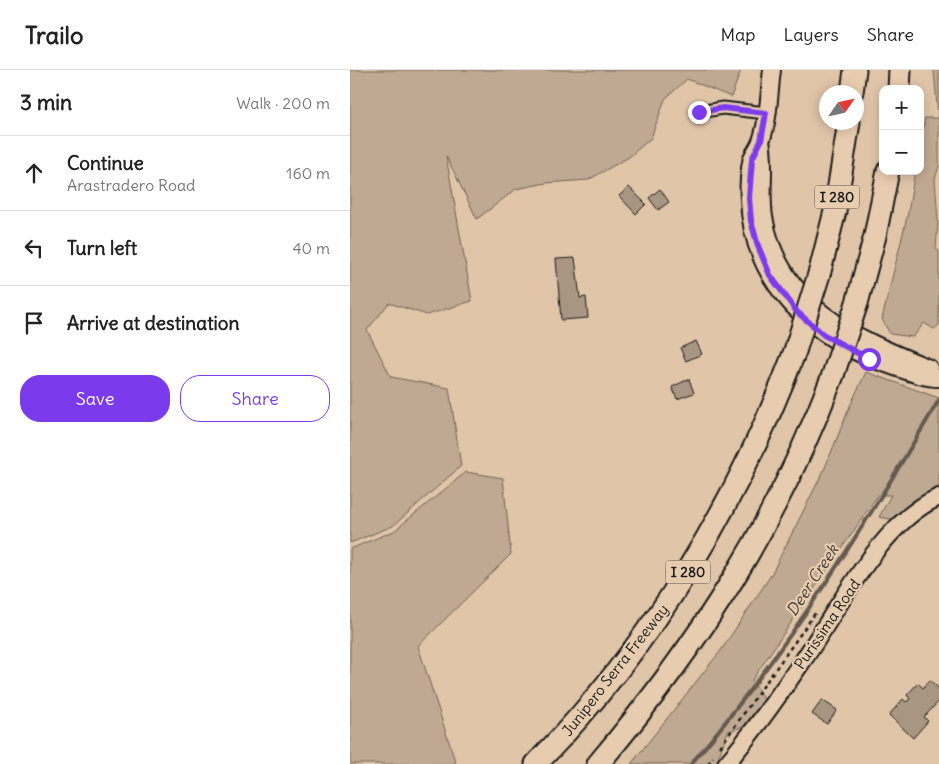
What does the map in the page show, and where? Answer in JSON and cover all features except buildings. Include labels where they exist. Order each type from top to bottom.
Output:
[{"type":"highway","points":[[853,85],[854,70]]},
{"type":"highway","points":[[898,85],[900,70]]},
{"type":"highway","name":"Junipero Serra Freeway","points":[[536,764],[598,696],[667,606],[697,558],[751,458],[794,351],[820,271],[835,211],[848,130]]},
{"type":"highway","name":"I 280","points":[[598,764],[669,676],[702,630],[733,581],[792,474],[833,375],[857,303],[875,236],[887,175]]},
{"type":"street","points":[[772,70],[761,141],[752,159],[749,198],[751,221],[761,253],[782,294],[797,312],[824,335],[846,348],[869,359],[928,378],[939,378]]},
{"type":"street","points":[[699,112],[723,108],[766,113]]},
{"type":"street","name":"Purissima Road","points":[[726,764],[803,660],[878,548],[909,514],[939,497]]},
{"type":"shaded area","points":[[350,70],[741,70],[731,97],[687,79],[665,99],[651,138],[629,157],[588,180],[546,183],[516,189],[477,219],[446,156],[472,301],[427,315],[389,303],[367,330],[391,377],[449,388],[461,466],[393,526],[350,543]]},
{"type":"shaded area","points":[[934,70],[939,70],[939,166],[935,179],[938,221],[936,249],[939,251],[939,325],[934,329],[924,323],[913,337],[890,334],[882,319],[908,213],[914,175],[924,175],[925,118],[938,118]]},
{"type":"shaded area","points":[[866,372],[939,398],[939,487],[890,519],[879,517],[891,495],[878,495],[752,680],[764,699],[743,727],[728,731],[716,764],[631,764],[722,649],[771,575],[824,470]]},
{"type":"shaded area","points":[[466,472],[503,478],[511,554],[418,646],[456,764],[350,764],[350,549],[394,531]]},
{"type":"waterway","name":"Deer Creek","points":[[691,764],[760,677],[792,633],[853,541],[939,400]]},
{"type":"route","points":[[699,112],[723,108],[766,113],[761,141],[752,159],[749,198],[751,221],[758,246],[770,275],[782,294],[797,312],[824,335],[869,359]]}]
